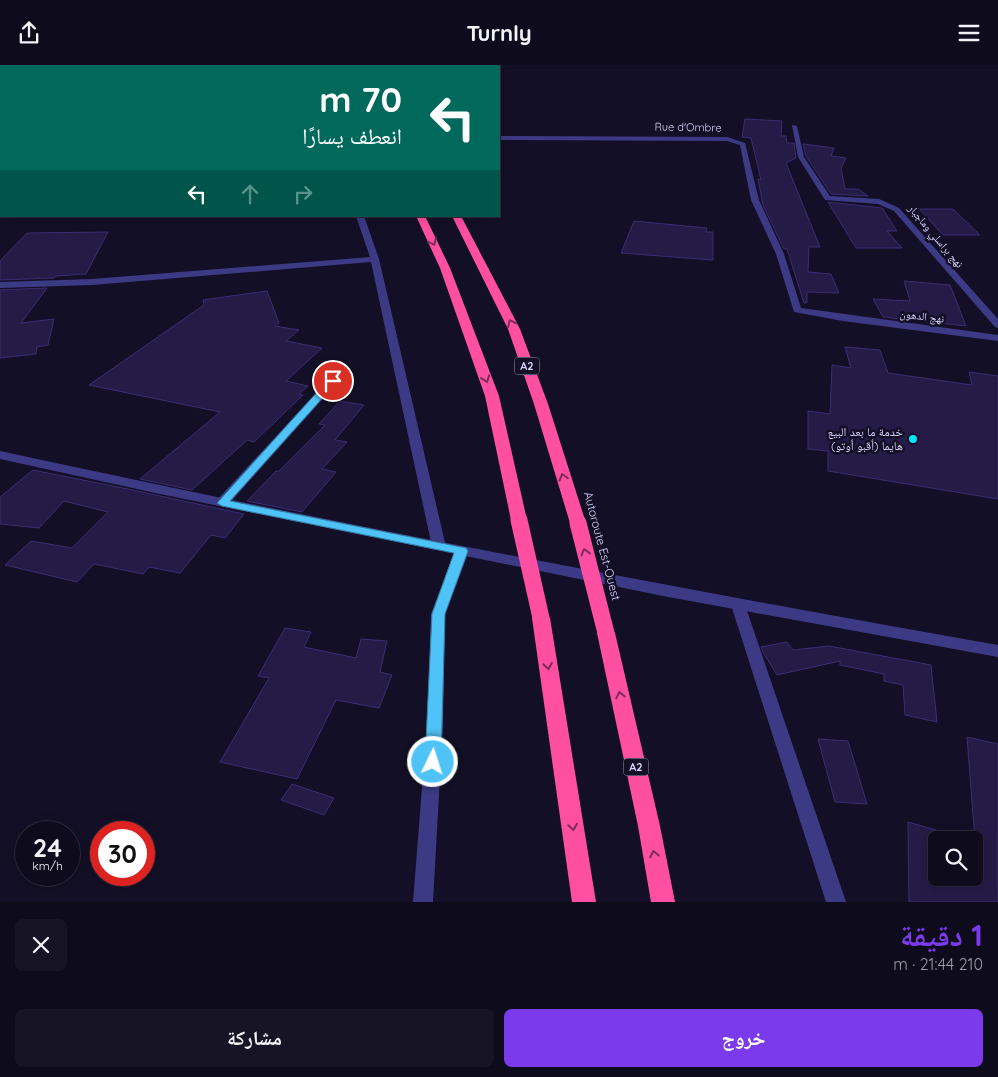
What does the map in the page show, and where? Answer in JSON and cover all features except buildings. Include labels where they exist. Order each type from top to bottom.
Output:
[{"type":"highway","points":[[420,217],[445,267],[492,396],[541,618],[584,902]]},
{"type":"highway","name":"Autoroute Est-Ouest","points":[[457,217],[514,329],[541,404],[578,523],[606,633],[649,825],[663,902]]},
{"type":"street","name":"نهج براسلي وماجبار","points":[[794,126],[801,157],[828,198],[880,201],[889,203],[897,208],[998,325]]},
{"type":"street","name":"Rue d'Ombre","points":[[500,138],[727,139],[744,144],[755,200],[780,254],[797,310],[843,318]]},
{"type":"street","points":[[360,217],[375,259],[440,547]]},
{"type":"street","points":[[0,285],[92,282],[375,259]]},
{"type":"street","name":"نهج الدهون","points":[[843,318],[998,338]]},
{"type":"street","points":[[222,503],[333,381]]},
{"type":"street","points":[[0,455],[222,503],[440,547],[738,605],[998,651]]},
{"type":"street","points":[[423,902],[435,723],[438,614],[462,551]]},
{"type":"street","points":[[738,605],[836,902]]},
{"type":"place","name":"خدمة ما بعد البيع هايما (أقبو أوتو)","points":[[913,439]]},
{"type":"route","points":[[333,381],[222,503],[462,551],[438,614],[433,762]]}]
